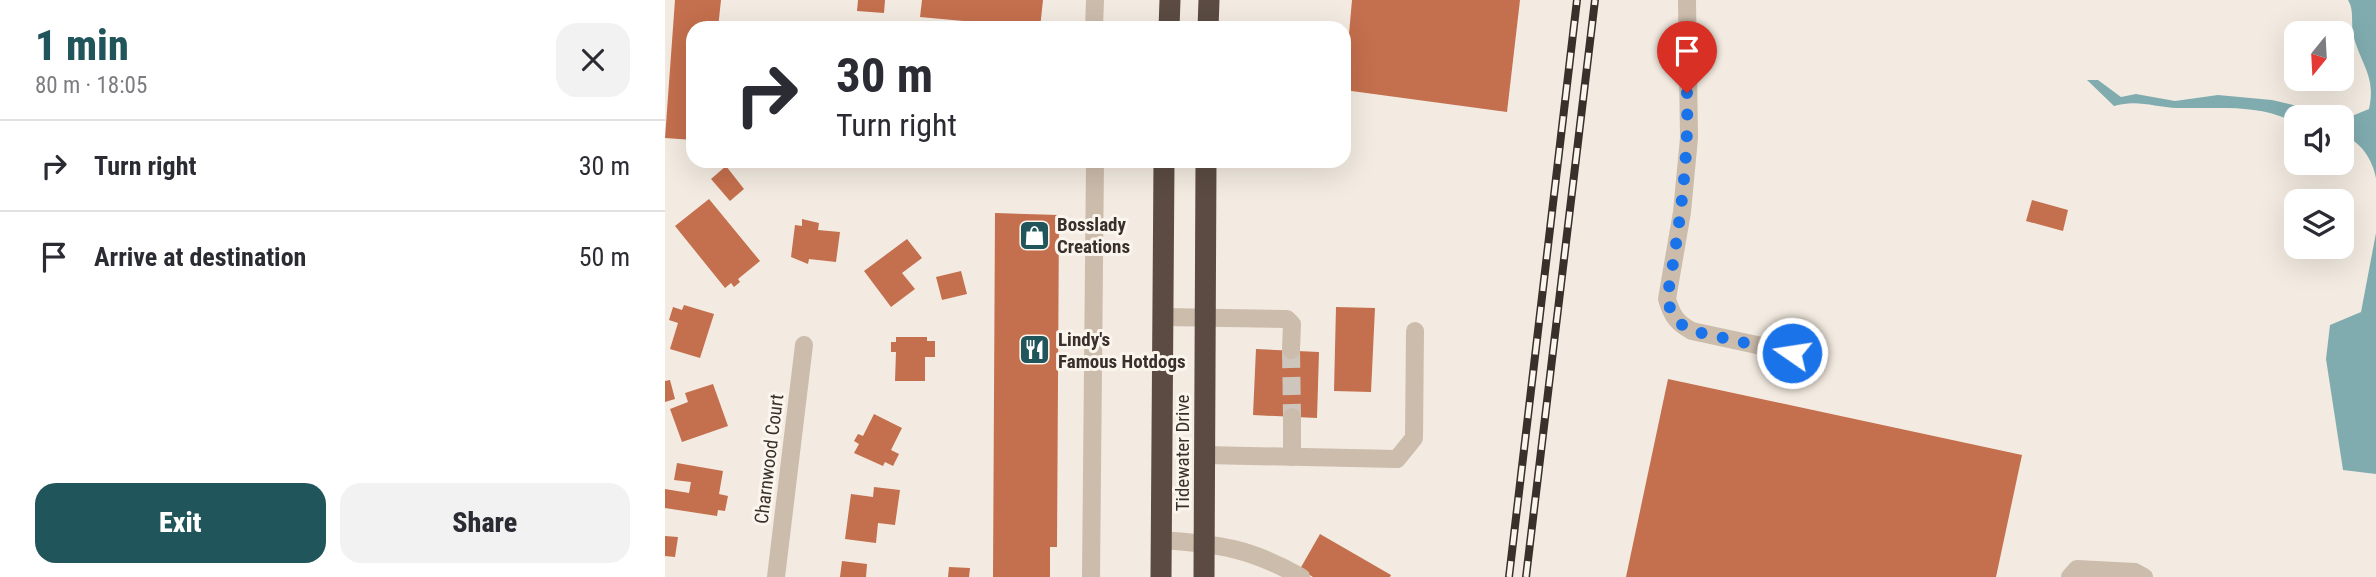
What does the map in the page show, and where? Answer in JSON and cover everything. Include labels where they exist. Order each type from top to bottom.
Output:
[{"type":"highway","points":[[1169,21],[1170,0]]},
{"type":"highway","points":[[1208,21],[1209,0]]},
{"type":"highway","name":"Tidewater Drive","points":[[1161,577],[1164,168]]},
{"type":"highway","name":"Tidewater Drive","points":[[1204,577],[1206,168]]},
{"type":"street","points":[[1094,0],[1094,21]]},
{"type":"street","points":[[1687,0],[1689,138],[1682,212],[1667,299],[1671,314],[1692,331],[1817,358]]},
{"type":"street","points":[[1091,577],[1095,168]]},
{"type":"street","points":[[1163,317],[1287,319],[1292,324],[1291,350]]},
{"type":"street","points":[[1204,455],[1398,459],[1414,438],[1415,331]]},
{"type":"street","name":"Charnwood Court","points":[[775,577],[804,345]]},
{"type":"street","points":[[1292,417],[1292,457]]},
{"type":"street","points":[[1161,540],[1237,548],[1269,559],[1301,577]]},
{"type":"street","points":[[2070,577],[2077,569],[2136,572],[2144,577]]},
{"type":"water","points":[[2348,0],[2376,0],[2376,178],[2365,152],[2354,141],[2354,115],[2369,109],[2371,88],[2354,38]]},
{"type":"water","points":[[2087,80],[2098,80],[2121,97],[2136,94],[2175,101],[2218,95],[2272,100],[2293,105],[2284,105],[2284,118],[2253,110],[2178,108],[2138,103],[2114,106]]},
{"type":"water","points":[[2376,233],[2376,474],[2343,470],[2326,359],[2330,325],[2361,312]]},
{"type":"building","points":[[675,0],[721,0],[719,21],[686,21],[686,140],[665,138]]},
{"type":"building","points":[[858,0],[885,0],[884,13],[857,11]]},
{"type":"building","points":[[922,0],[1043,0],[1041,21],[964,21],[920,17]]},
{"type":"building","points":[[1352,0],[1520,0],[1507,112],[1351,91]]},
{"type":"building","points":[[724,168],[728,168],[744,189],[730,201],[711,179]]},
{"type":"building","points":[[709,199],[760,261],[738,279],[740,282],[734,287],[731,283],[725,288],[675,226]]},
{"type":"building","points":[[2032,200],[2068,210],[2063,231],[2026,221]]},
{"type":"building","points":[[995,213],[1059,215],[1057,547],[1050,547],[1050,577],[993,577]]},
{"type":"building","points":[[802,219],[819,223],[818,230],[840,232],[836,262],[809,259],[808,264],[791,257],[795,225],[802,226]]},
{"type":"building","points":[[907,239],[922,258],[902,273],[915,289],[891,307],[864,271]]},
{"type":"building","points":[[961,271],[967,294],[942,300],[936,277]]},
{"type":"building","points":[[684,305],[714,314],[700,358],[670,349],[678,323],[669,320],[673,307],[682,310]]},
{"type":"building","points":[[1336,307],[1375,308],[1371,392],[1334,391]]},
{"type":"building","points":[[896,337],[927,337],[927,341],[935,341],[935,357],[925,357],[925,381],[895,381],[896,352],[891,352],[891,342],[896,342]]},
{"type":"building","points":[[1256,349],[1319,352],[1317,418],[1253,415]]},
{"type":"building","points":[[1668,379],[2022,455],[1996,577],[1626,577]]},
{"type":"building","points":[[670,380],[675,399],[665,402],[665,381]]},
{"type":"building","points":[[713,384],[728,426],[682,442],[670,409],[688,402],[685,393]]},
{"type":"building","points":[[874,414],[902,428],[891,450],[899,454],[893,466],[885,462],[883,466],[854,453],[859,444],[854,441],[858,434],[863,436]]},
{"type":"building","points":[[677,463],[723,471],[719,494],[728,496],[725,511],[718,510],[717,516],[665,508],[665,489],[689,493],[691,482],[674,480]]},
{"type":"building","points":[[874,487],[900,490],[895,525],[878,523],[876,543],[845,539],[851,494],[873,497]]},
{"type":"building","points":[[1320,534],[1391,575],[1390,577],[1313,577],[1300,569]]},
{"type":"building","points":[[665,536],[678,537],[675,557],[665,556]]},
{"type":"building","points":[[842,561],[867,564],[866,577],[840,577]]},
{"type":"building","points":[[949,567],[970,568],[969,577],[948,577]]},
{"type":"tunnel","points":[[1291,350],[1292,417]]},
{"type":"railway","points":[[1509,577],[1577,0]]},
{"type":"railway","points":[[1526,577],[1595,0]]},
{"type":"place","name":"Bosslady Creations","points":[[1034,235]]},
{"type":"place","name":"Lindy's Famous Hotdogs","points":[[1035,350]]},
{"type":"route","points":[[1687,93],[1689,138],[1682,212],[1667,299],[1671,314],[1692,331],[1792,353]]}]
